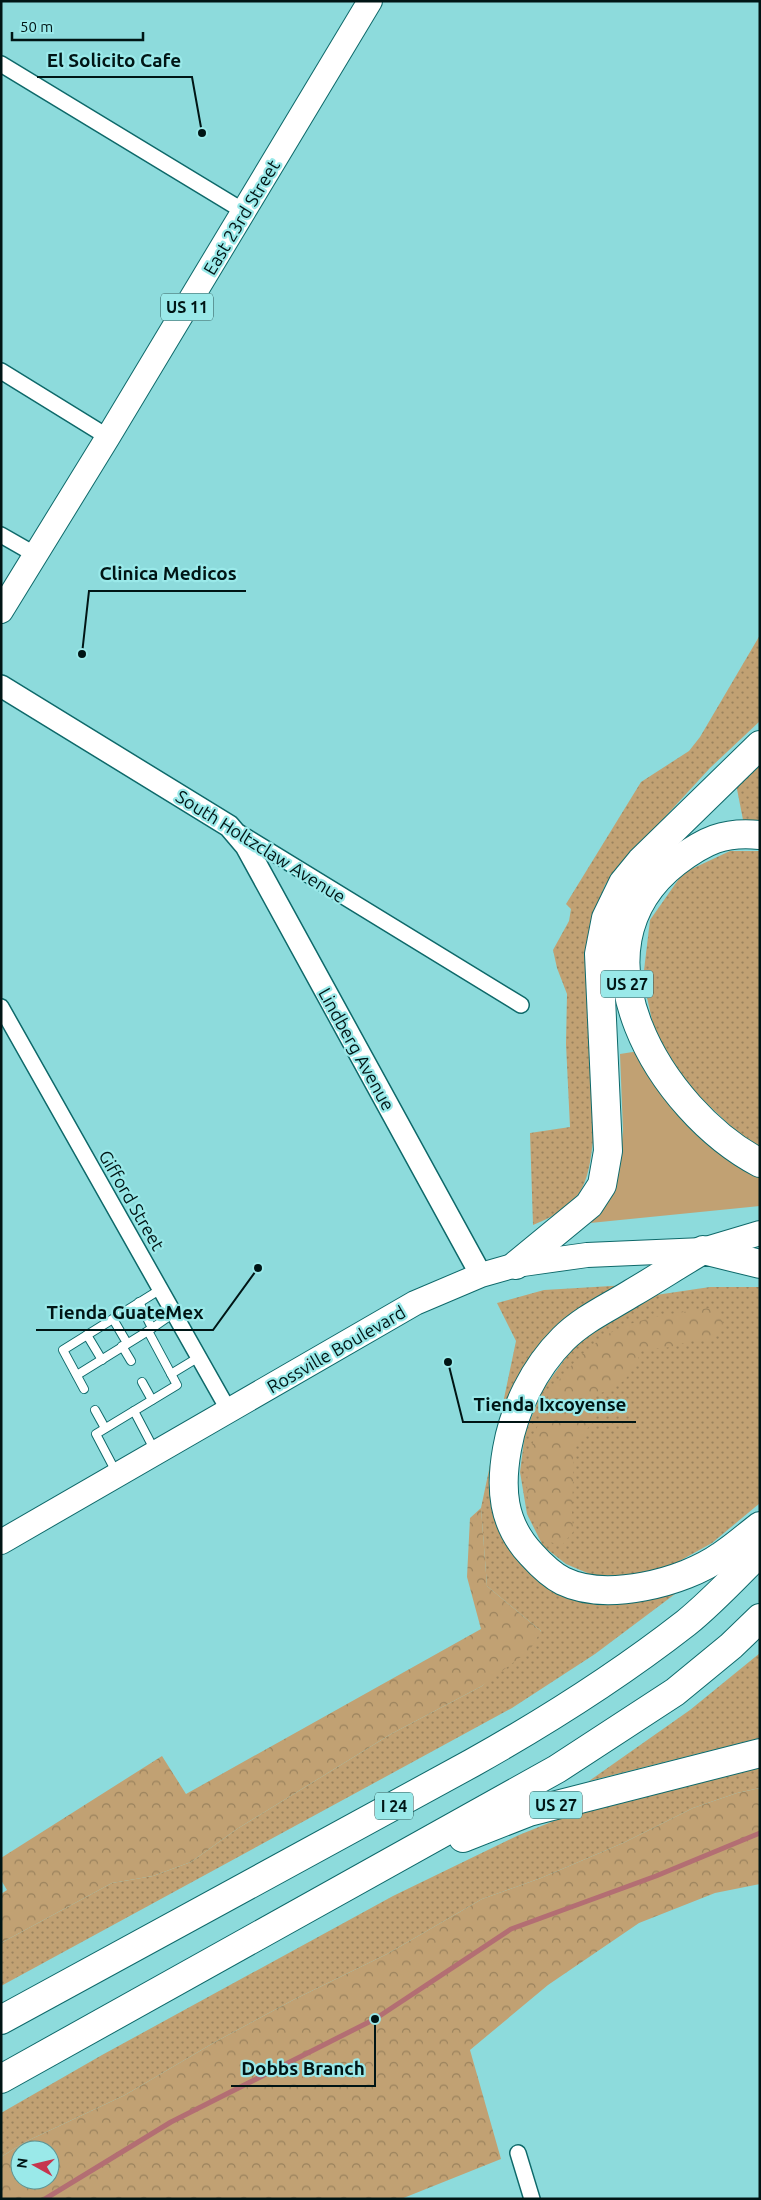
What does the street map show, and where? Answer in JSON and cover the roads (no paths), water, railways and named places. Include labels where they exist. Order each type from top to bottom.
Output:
[{"type":"highway","points":[[516,1265],[589,1206],[602,1185],[608,1150],[600,954],[606,918],[622,883],[641,861],[760,745]]},
{"type":"highway","name":"US 27","points":[[760,835],[744,833],[724,836],[698,845],[662,874],[639,906],[628,937],[625,974],[631,1006],[644,1042],[668,1079],[695,1115],[740,1152],[760,1163]]},
{"type":"highway","points":[[703,1250],[596,1313],[563,1339],[537,1371],[521,1401],[510,1435],[504,1469],[504,1499],[512,1525],[524,1546],[541,1565],[562,1581],[586,1588],[611,1591],[637,1588],[676,1578],[720,1557],[760,1526]]},
{"type":"highway","name":"Rossville Boulevard","points":[[703,1250],[760,1264]]},
{"type":"highway","name":"I 24","points":[[1,2020],[548,1720],[607,1681],[687,1622],[760,1552]]},
{"type":"highway","name":"I 24","points":[[1,2079],[573,1759],[675,1692],[760,1618]]},
{"type":"highway","name":"US 27","points":[[359,1879],[530,1812],[760,1753]]},
{"type":"main road","name":"East 23rd Street","points":[[1,611],[370,1]]},
{"type":"main road","name":"South Holtzclaw Avenue","points":[[1,686],[228,826]]},
{"type":"main road","name":"Lindberg Avenue","points":[[228,826],[246,846],[481,1275]]},
{"type":"main road","name":"Rossville Boulevard","points":[[1,1542],[415,1303],[481,1275],[516,1265],[587,1255],[703,1250],[760,1233]]},
{"type":"street","points":[[1,64],[244,212]]},
{"type":"street","points":[[1,371],[108,437]]},
{"type":"street","points":[[1,535],[36,555]]},
{"type":"street","name":"South Holtzclaw Avenue","points":[[228,826],[521,1005]]},
{"type":"street","name":"Gifford Street","points":[[1,1007],[229,1410]]},
{"type":"street","points":[[518,2152],[532,2199]]},
{"type":"lane","points":[[84,1389],[63,1350],[160,1289]]},
{"type":"lane","points":[[118,1476],[96,1434],[177,1385],[139,1302]]},
{"type":"lane","points":[[77,1375],[174,1313]]},
{"type":"lane","points":[[113,1319],[131,1361]]},
{"type":"lane","points":[[87,1335],[102,1360]]},
{"type":"lane","points":[[171,1374],[199,1357]]},
{"type":"lane","points":[[142,1382],[152,1400]]},
{"type":"lane","points":[[96,1410],[105,1428]]},
{"type":"lane","points":[[134,1411],[156,1452]]},
{"type":"waterway","points":[[45,2199],[171,2122],[375,2019],[511,1929],[656,1876],[760,1833]]},
{"type":"place","name":"El Solicito Cafe","points":[[202,133]]},
{"type":"place","name":"Clinica Medicos","points":[[82,654]]},
{"type":"place","name":"Tienda GuateMex","points":[[258,1268]]},
{"type":"place","name":"Tienda Ixcoyense","points":[[448,1362]]},
{"type":"place","name":"Dobbs Branch","points":[[375,2019]]}]
